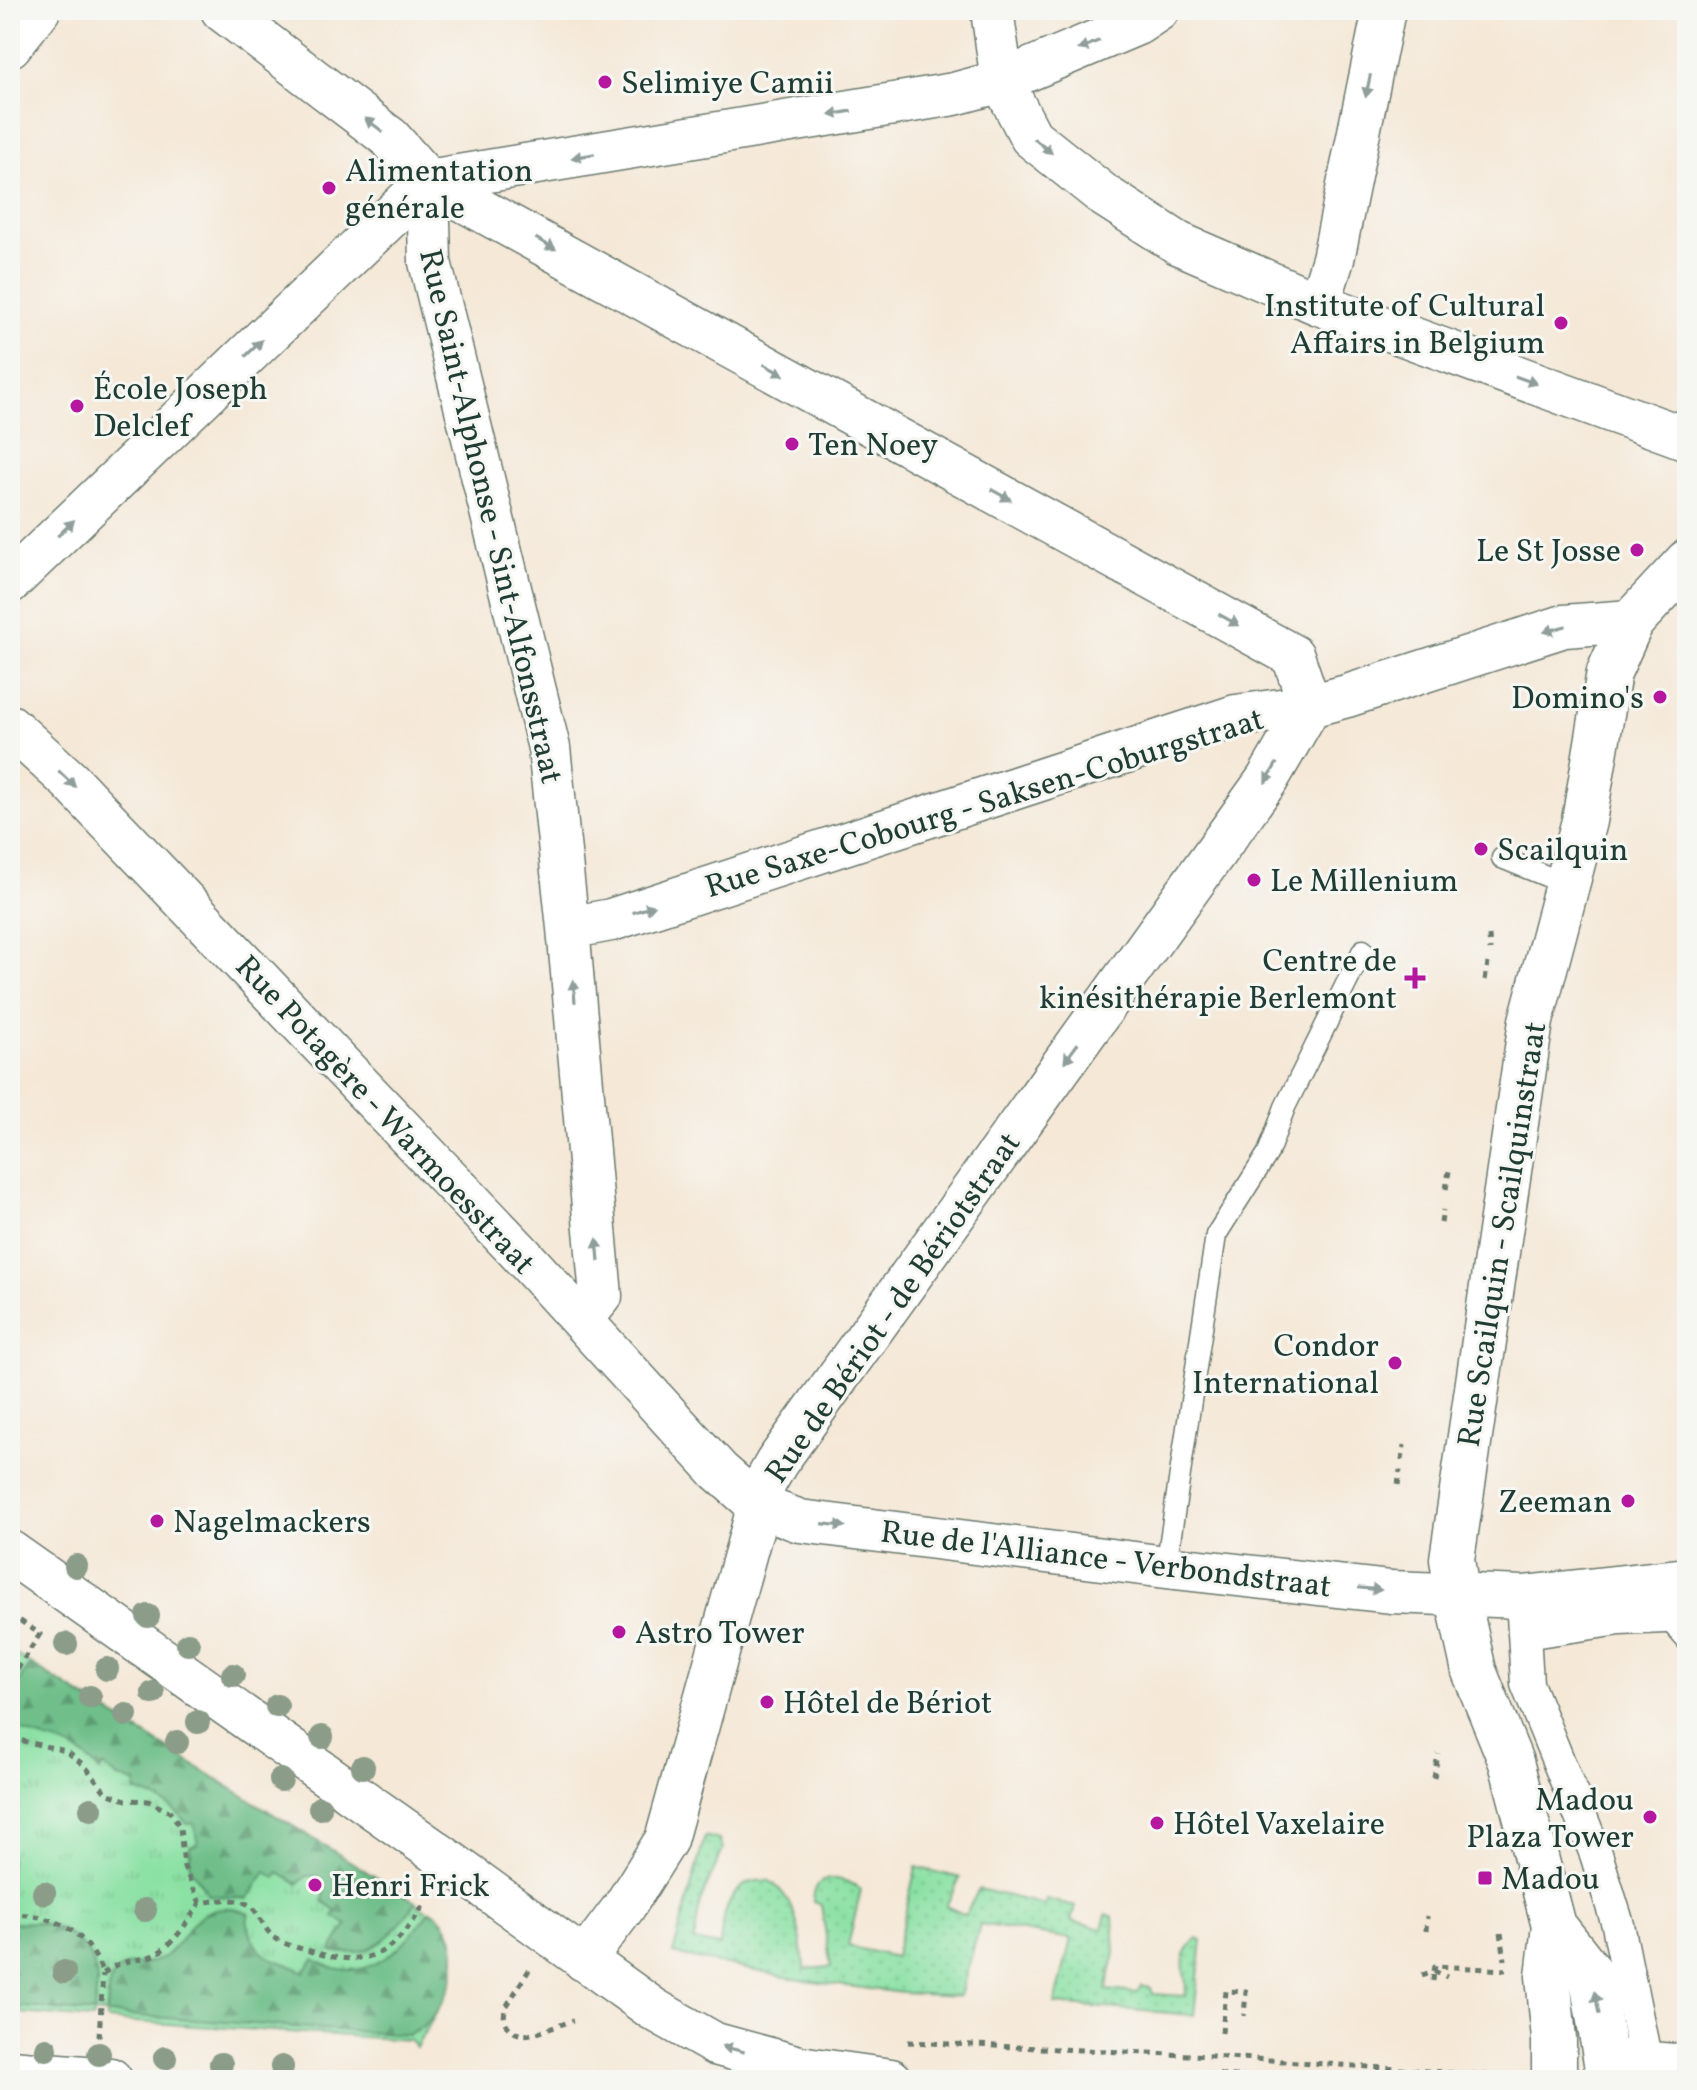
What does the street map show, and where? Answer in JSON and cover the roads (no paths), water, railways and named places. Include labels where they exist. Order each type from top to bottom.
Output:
[{"type":"main road","name":"Rue Scailquin - Scailquinstraat","points":[[1554,2080],[1548,1976],[1554,1926],[1511,1762],[1474,1671],[1452,1559],[1531,1021],[1584,821],[1609,672],[1632,621],[1687,562]]},
{"type":"main road","name":"Rue Scailquin - Scailquinstraat","points":[[1554,1926],[1591,1973],[1625,2064]]},
{"type":"main road","points":[[10,2072],[110,2080]]},
{"type":"street","points":[[10,46],[39,10]]},
{"type":"street","points":[[222,10],[390,138],[428,181],[1293,656],[1310,706]]},
{"type":"street","points":[[992,10],[1002,81],[1031,137],[1105,196],[1178,243],[1319,304],[1687,439]]},
{"type":"street","points":[[10,582],[428,181],[954,94],[1002,81],[1137,24],[1158,10]]},
{"type":"street","points":[[1319,304],[1333,259],[1384,10]]},
{"type":"street","name":"Rue Saint-Alphonse - Sint-Alfonsstraat","points":[[428,181],[430,262],[549,748],[601,1296],[581,1320]]},
{"type":"street","name":"Rue Saxe-Cobourg - Saksen-Coburgstraat","points":[[568,928],[611,920],[1236,716],[1310,706],[1564,626],[1632,621]]},
{"type":"street","name":"Rue de Bériot - de Bériotstraat","points":[[584,1960],[624,1907],[666,1840],[765,1483],[777,1462],[1267,780],[1310,706]]},
{"type":"street","name":"Rue Potagère - Warmoesstraat","points":[[10,726],[70,781],[518,1251],[719,1471],[759,1506]]},
{"type":"street","name":"Rue de l'Alliance - Verbondstraat","points":[[759,1506],[800,1521],[1391,1592],[1674,1603]]},
{"type":"street","points":[[10,1552],[653,2009],[715,2044],[799,2067],[897,2061]]},
{"type":"street","points":[[1674,1603],[1620,1619],[1524,1624],[1527,1684],[1596,1854],[1618,1925],[1625,2064],[1684,2055]]},
{"type":"lane","points":[[1502,858],[1568,885]]},
{"type":"lane","points":[[1166,1567],[1216,1235],[1268,1153],[1285,1107],[1363,950]]},
{"type":"place","name":"Selimiye Camii","points":[[605,82]]},
{"type":"place","name":"Alimentation générale","points":[[329,188]]},
{"type":"place","name":"Institute of Cultural Affairs in Belgium","points":[[1561,323]]},
{"type":"place","name":"École Joseph Delclef","points":[[77,406]]},
{"type":"place","name":"Ten Noey","points":[[792,444]]},
{"type":"place","name":"Le St Josse","points":[[1637,550]]},
{"type":"place","name":"Domino's","points":[[1660,697]]},
{"type":"place","name":"Scailquin","points":[[1481,849]]},
{"type":"place","name":"Le Millenium","points":[[1254,880]]},
{"type":"place","name":"Centre de kinésithérapie Berlemont","points":[[1415,978]]},
{"type":"place","name":"Condor International","points":[[1395,1363]]},
{"type":"place","name":"Zeeman","points":[[1628,1501]]},
{"type":"place","name":"Nagelmackers","points":[[157,1521]]},
{"type":"place","name":"Astro Tower","points":[[619,1632]]},
{"type":"place","name":"Hôtel de Bériot","points":[[767,1702]]},
{"type":"place","name":"Madou Plaza Tower","points":[[1650,1817]]},
{"type":"place","name":"Hôtel Vaxelaire","points":[[1157,1823]]},
{"type":"place","name":"Madou","points":[[1485,1878]]},
{"type":"place","name":"Henri Frick","points":[[315,1885]]}]
